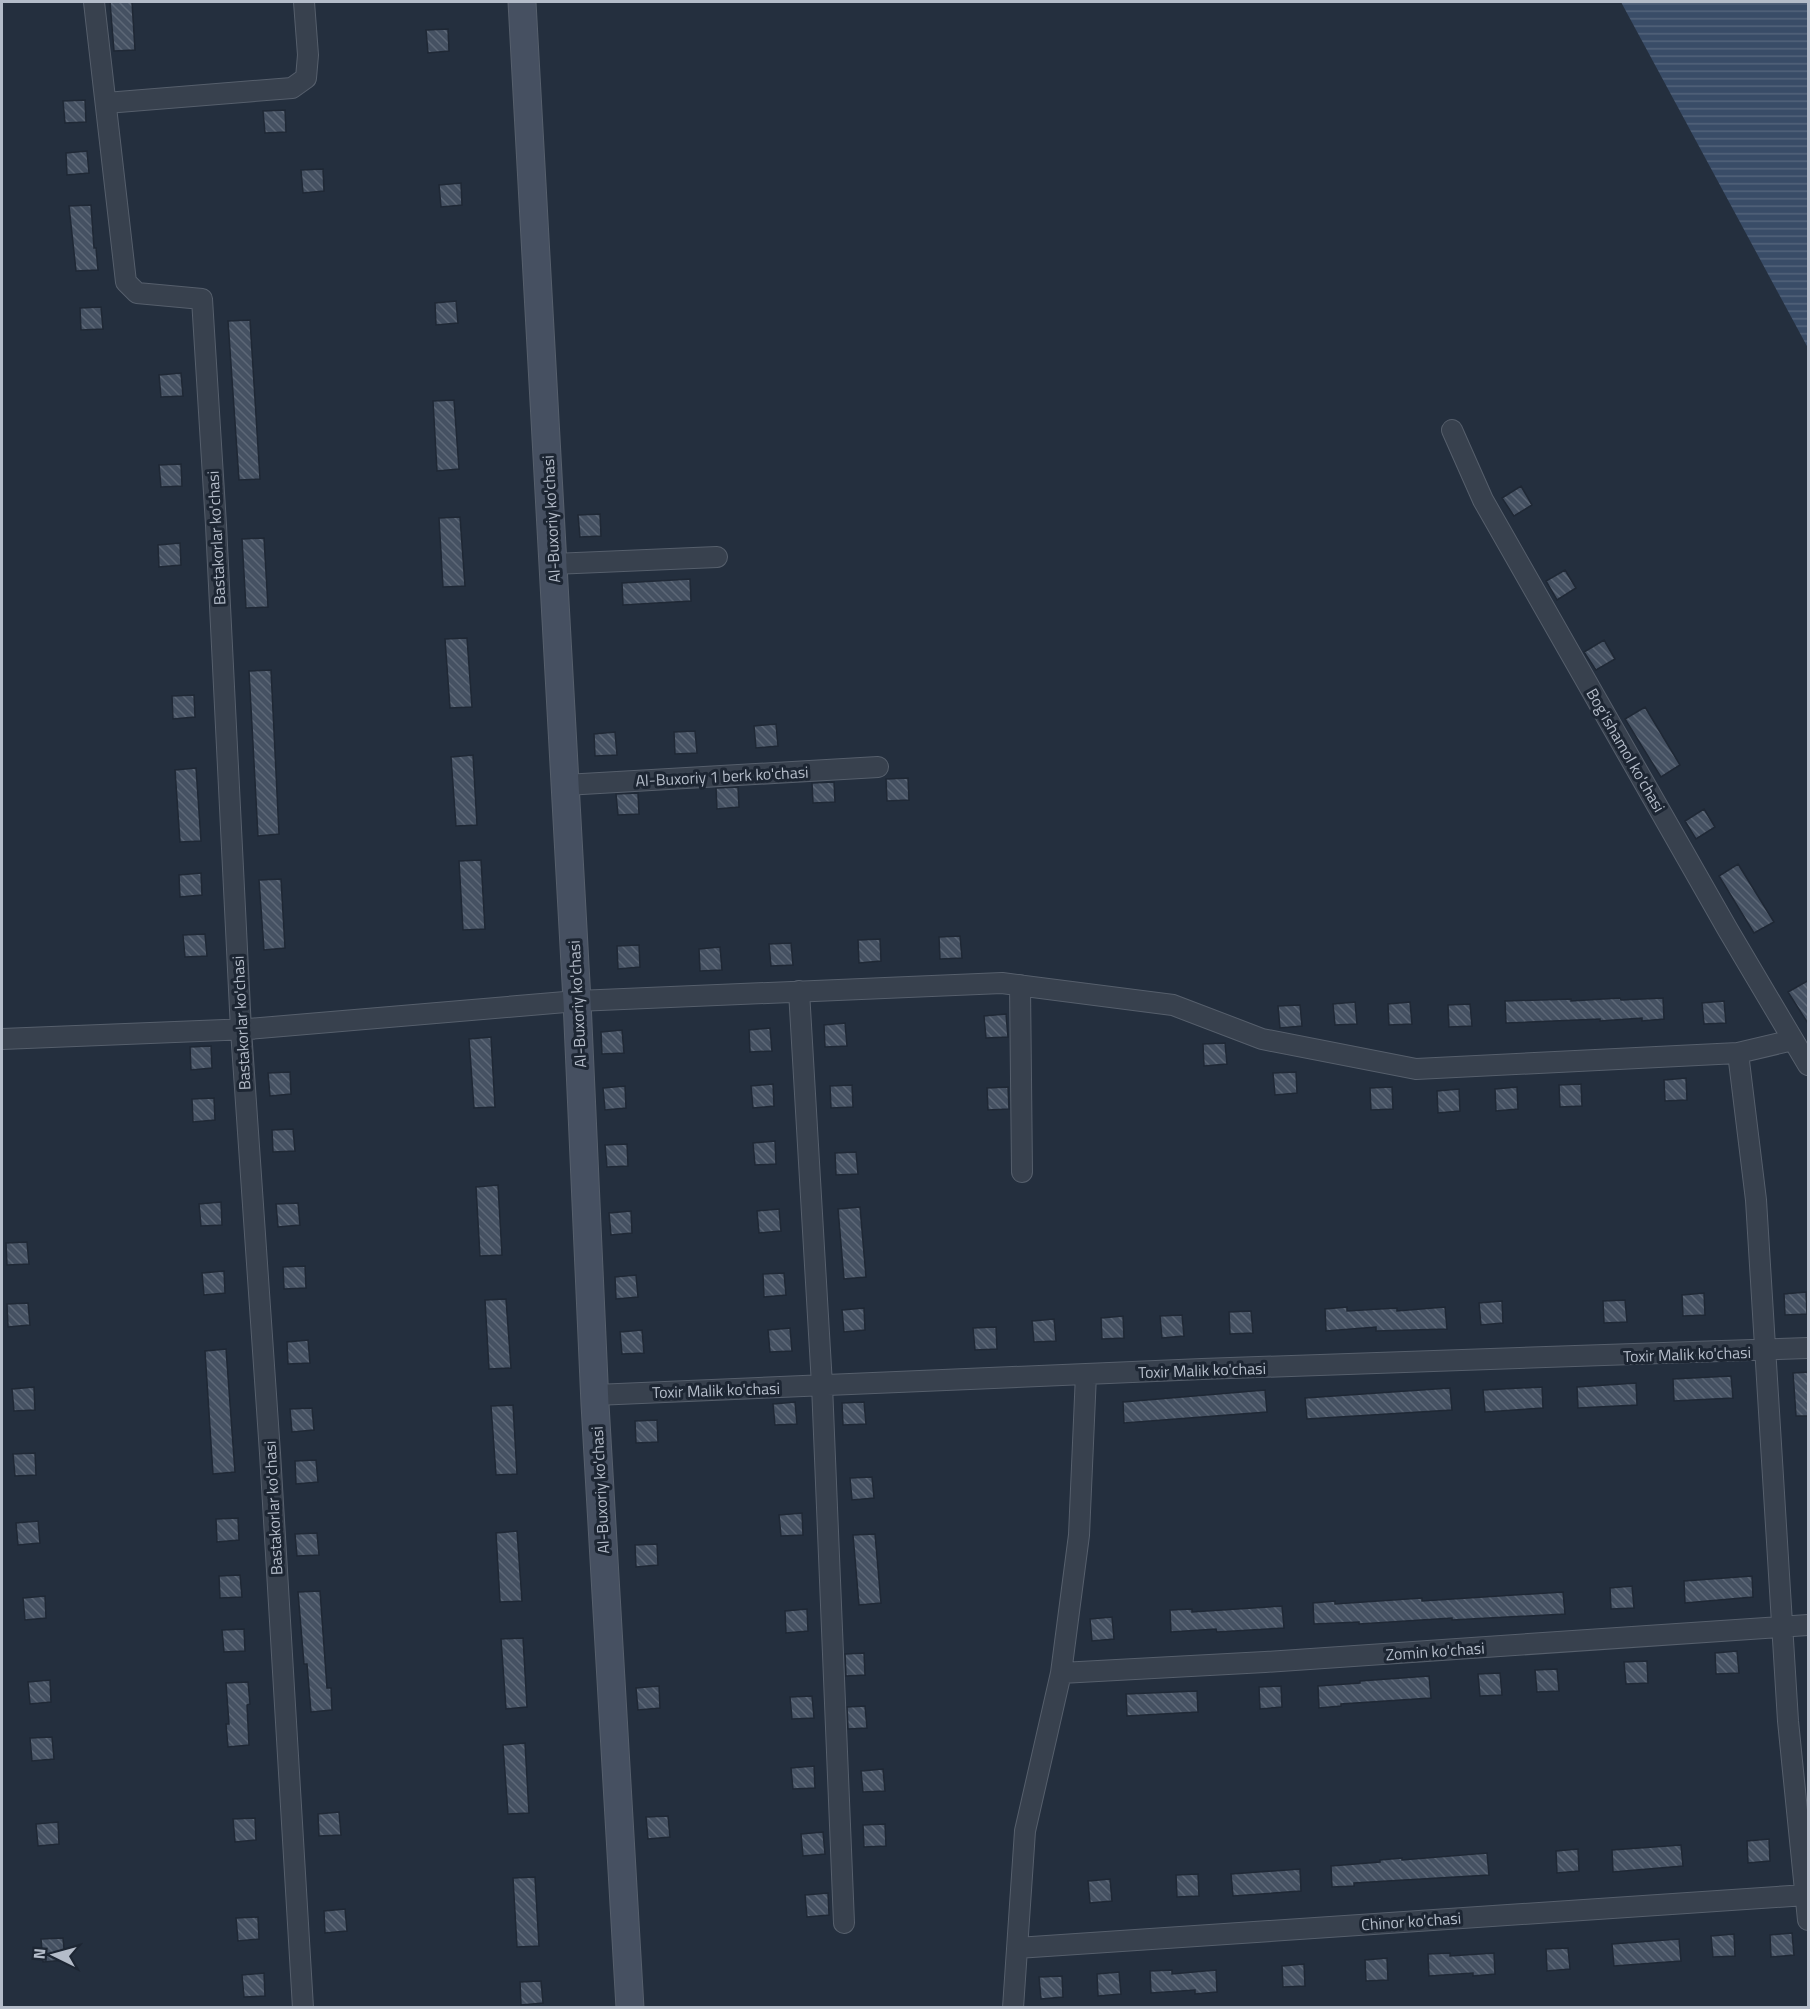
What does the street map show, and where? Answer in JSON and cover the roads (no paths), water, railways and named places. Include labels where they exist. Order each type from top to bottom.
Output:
[{"type":"street","name":"Bastakorlar ko'chasi","points":[[94,2],[126,282],[137,292],[202,299],[216,525],[241,1029],[270,1453],[303,2007]]},
{"type":"street","points":[[106,103],[292,88],[306,78],[308,55],[304,2]]},
{"type":"street","name":"Al-Buxoriy ko'chasi","points":[[522,2],[577,1001],[595,1395],[630,2007]]},
{"type":"street","name":"Bog'ishamol ko'chasi","points":[[1452,430],[1489,511],[1728,930],[1809,1065]]},
{"type":"street","points":[[553,564],[717,557]]},
{"type":"street","name":"Al-Buxoriy 1 berk ko'chasi","points":[[565,785],[878,767]]},
{"type":"street","points":[[2,1039],[241,1029],[577,1001],[1002,983],[1173,1005],[1262,1039],[1416,1069],[1738,1053],[1793,1040]]},
{"type":"street","points":[[1020,985],[1022,1172]]},
{"type":"street","points":[[799,991],[822,1385],[844,1923]]},
{"type":"street","points":[[1738,1053],[1756,1200],[1788,1721],[1809,1920]]},
{"type":"street","name":"Toxir Malik ko'chasi","points":[[595,1395],[1086,1374],[1809,1348]]},
{"type":"street","points":[[1013,2007],[1024,1831],[1061,1673],[1079,1535],[1086,1374]]},
{"type":"street","name":"Zomin ko'chasi","points":[[1061,1673],[1809,1625]]},
{"type":"street","name":"Chinor ko'chasi","points":[[1017,1948],[1806,1894]]},
{"type":"water","points":[[1621,2],[1808,2],[1808,348]]}]
